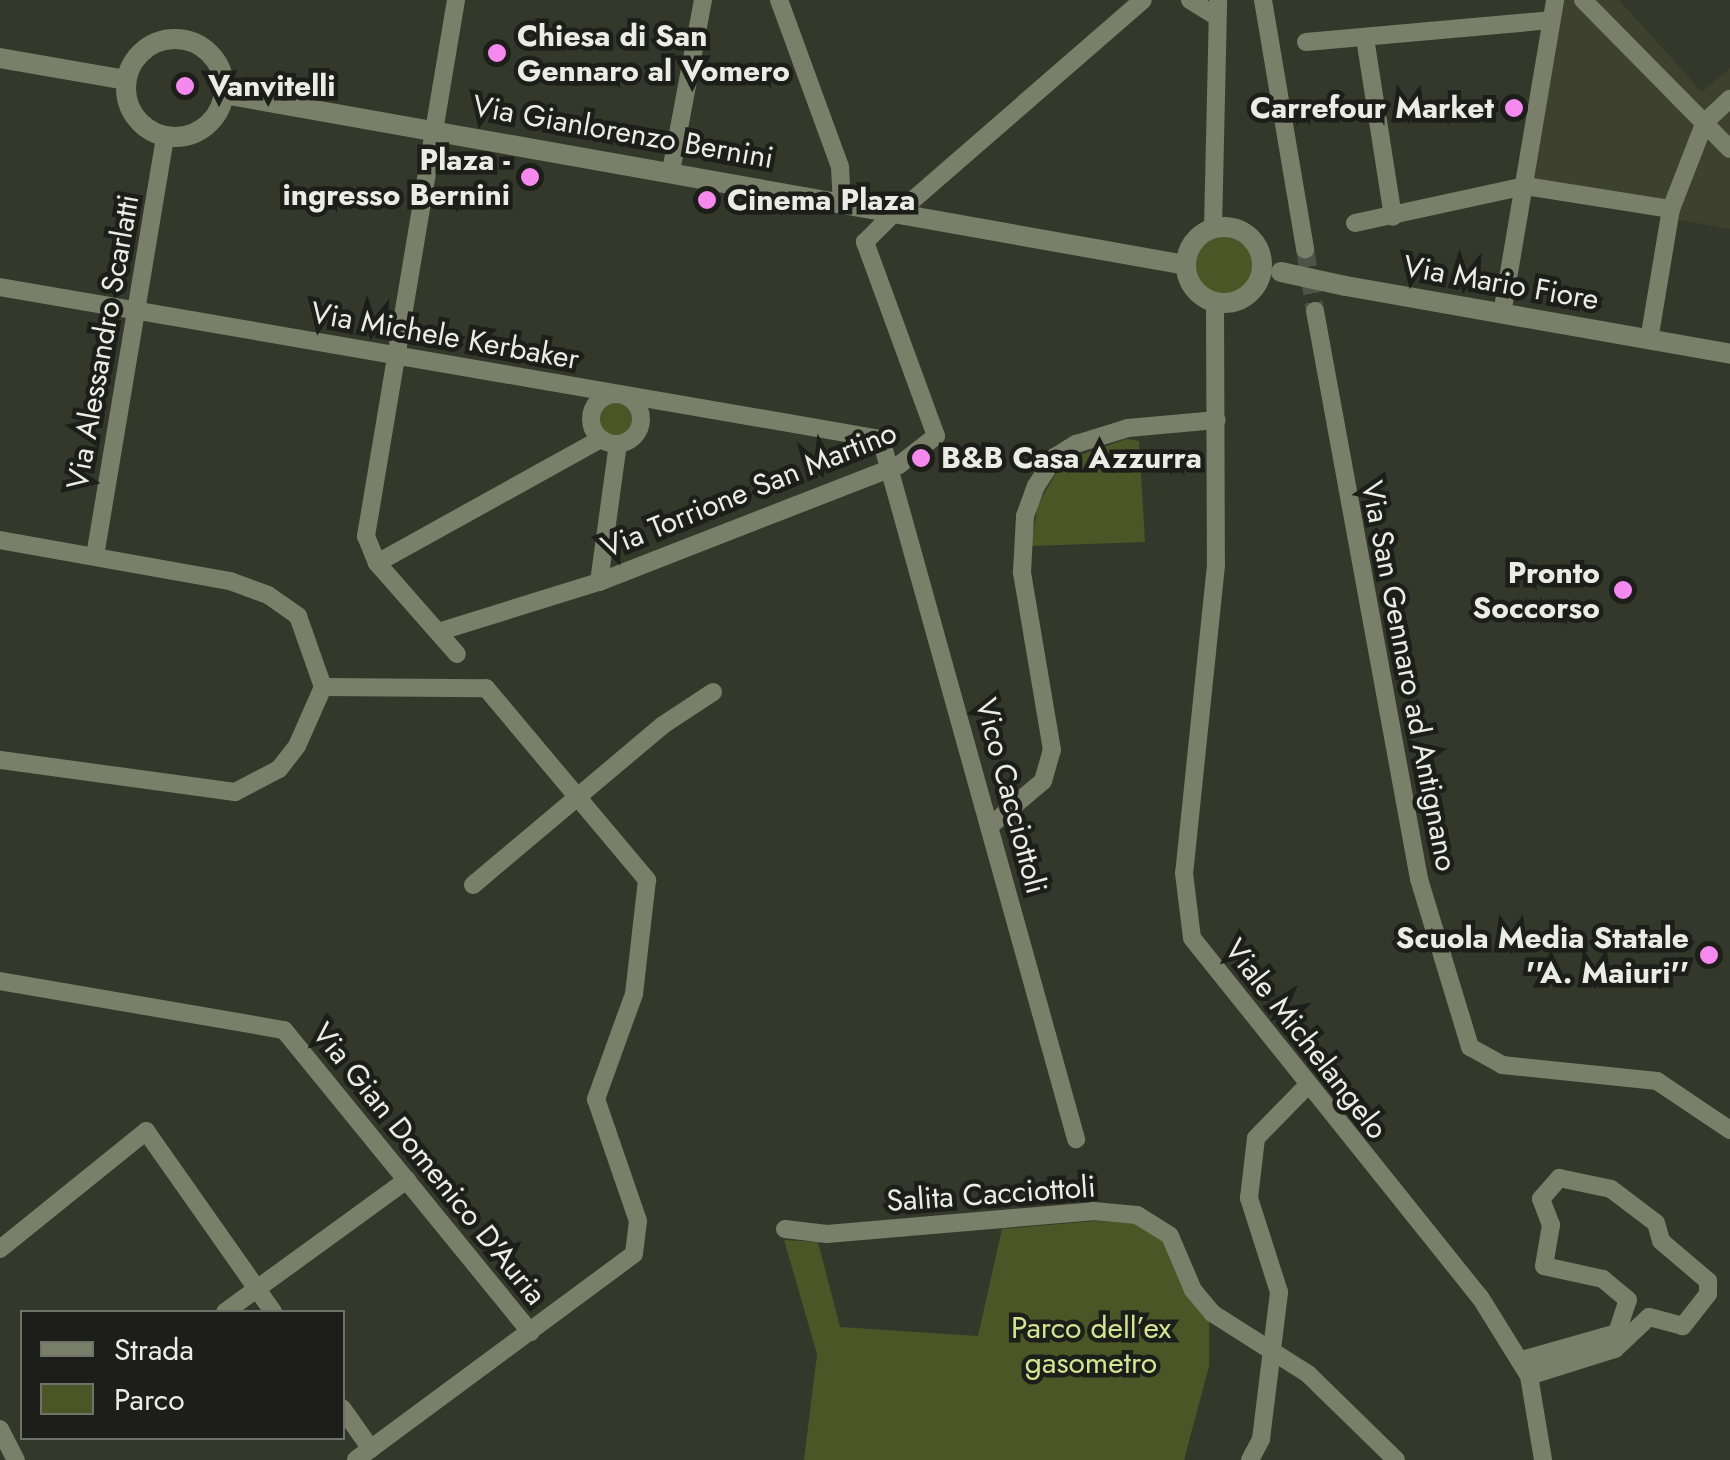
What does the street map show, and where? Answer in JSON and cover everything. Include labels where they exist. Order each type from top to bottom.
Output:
[{"type":"street","points":[[456,0],[366,536],[377,563],[457,654]]},
{"type":"street","points":[[671,171],[704,0]]},
{"type":"street","points":[[779,0],[840,167],[842,202]]},
{"type":"street","points":[[897,212],[1143,0]]},
{"type":"street","points":[[1190,0],[1216,8],[1214,228]]},
{"type":"street","points":[[1263,0],[1305,249]]},
{"type":"street","points":[[1502,314],[1555,0]]},
{"type":"street","points":[[1583,0],[1730,149]]},
{"type":"street","points":[[1306,42],[1551,20]]},
{"type":"street","points":[[1365,38],[1394,216]]},
{"type":"street","points":[[181,39],[218,63],[224,94],[220,110],[198,132],[165,137],[136,118],[126,80],[150,46],[181,39]]},
{"type":"street","points":[[0,58],[126,80]]},
{"type":"street","name":"Via Gianlorenzo Bernini","points":[[224,94],[434,128],[1186,264]]},
{"type":"street","points":[[1648,340],[1671,209],[1705,122],[1730,99]]},
{"type":"street","name":"Via Alessandro Scarlatti","points":[[95,556],[165,137]]},
{"type":"street","points":[[1355,223],[1525,186],[1671,209]]},
{"type":"street","name":"Via Torrione San Martino","points":[[438,632],[599,582],[890,468],[936,436],[866,242],[897,212]]},
{"type":"street","points":[[1214,228],[1248,234],[1272,270],[1241,300],[1215,302],[1193,287],[1186,264],[1194,242],[1214,228]]},
{"type":"street","name":"Via Mario Fiore","points":[[1272,270],[1730,354]]},
{"type":"street","name":"Via Michele Kerbaker","points":[[0,286],[882,439]]},
{"type":"street","name":"Viale Michelangelo","points":[[1215,302],[1216,564],[1184,873],[1192,938],[1306,1087],[1480,1297],[1526,1368],[1543,1460]]},
{"type":"street","name":"Via San Gennaro ad Antignano","points":[[1315,311],[1419,879],[1470,1047],[1502,1066],[1658,1081],[1730,1130]]},
{"type":"street","points":[[377,563],[609,442],[632,438],[640,424],[639,408],[622,394],[602,398],[592,411],[609,442],[599,582]]},
{"type":"street","points":[[992,824],[1043,781],[1052,750],[1022,572],[1025,516],[1036,486],[1056,457],[1076,444],[1128,428],[1217,420]]},
{"type":"street","name":"Vico Cacciottoli","points":[[882,439],[992,824],[1076,1139]]},
{"type":"street","points":[[0,540],[95,556],[268,594],[298,616],[313,644],[323,687],[310,720],[279,768],[235,792],[0,760]]},
{"type":"street","points":[[323,687],[486,688],[646,880],[634,994],[596,1100],[639,1239],[620,1269],[364,1454],[345,1414]]},
{"type":"street","points":[[473,885],[577,797],[713,692]]},
{"type":"street","name":"Via Gian Domenico D'Auria","points":[[1,982],[284,1030],[530,1332]]},
{"type":"street","points":[[1250,1460],[1260,1439],[1279,1292],[1249,1198],[1256,1138],[1306,1087]]},
{"type":"street","points":[[0,1248],[146,1131],[272,1310]]},
{"type":"street","points":[[1560,1178],[1611,1189],[1656,1223],[1660,1241],[1708,1281],[1708,1294],[1682,1326],[1649,1317],[1615,1349],[1526,1368],[1617,1332],[1628,1300],[1603,1279],[1544,1266],[1551,1224],[1541,1199],[1560,1178]]},
{"type":"street","points":[[229,1310],[406,1180]]},
{"type":"street","name":"Salita Cacciottoli","points":[[785,1229],[827,1234],[1093,1210],[1137,1215],[1170,1236],[1193,1290],[1212,1313],[1272,1348],[1396,1460]]},
{"type":"street","points":[[0,1429],[16,1460]]},
{"type":"shaded area","points":[[1560,0],[1619,0],[1702,92],[1730,68],[1730,229],[1530,193]]},
{"type":"green space","points":[[1225,233],[1247,242],[1256,264],[1247,286],[1225,295],[1203,286],[1194,264],[1203,242]]},
{"type":"green space","points":[[616,401],[629,406],[634,419],[629,432],[616,437],[603,432],[598,419],[603,406]]},
{"type":"green space","points":[[1126,439],[1139,441],[1145,542],[1031,546],[1038,504],[1063,461]]},
{"type":"green space","name":"Parco dell’ex gasometro","points":[[1094,1221],[1140,1223],[1165,1239],[1209,1320],[1209,1366],[1184,1460],[804,1460],[817,1354],[784,1240],[818,1242],[840,1327],[978,1336],[1002,1229]]},
{"type":"tunnel","points":[[1305,249],[1315,311]]},
{"type":"place","name":"Chiesa di San Gennaro al Vomero","points":[[497,53]]},
{"type":"place","name":"Vanvitelli","points":[[185,86]]},
{"type":"place","name":"Carrefour Market","points":[[1514,108]]},
{"type":"place","name":"Plaza - ingresso Bernini","points":[[530,177]]},
{"type":"place","name":"Cinema Plaza","points":[[707,200]]},
{"type":"place","name":"B&B Casa Azzurra","points":[[921,458]]},
{"type":"place","name":"Pronto Soccorso","points":[[1623,590]]},
{"type":"place","name":"Scuola Media Statale ''A. Maiuri''","points":[[1709,955]]}]
